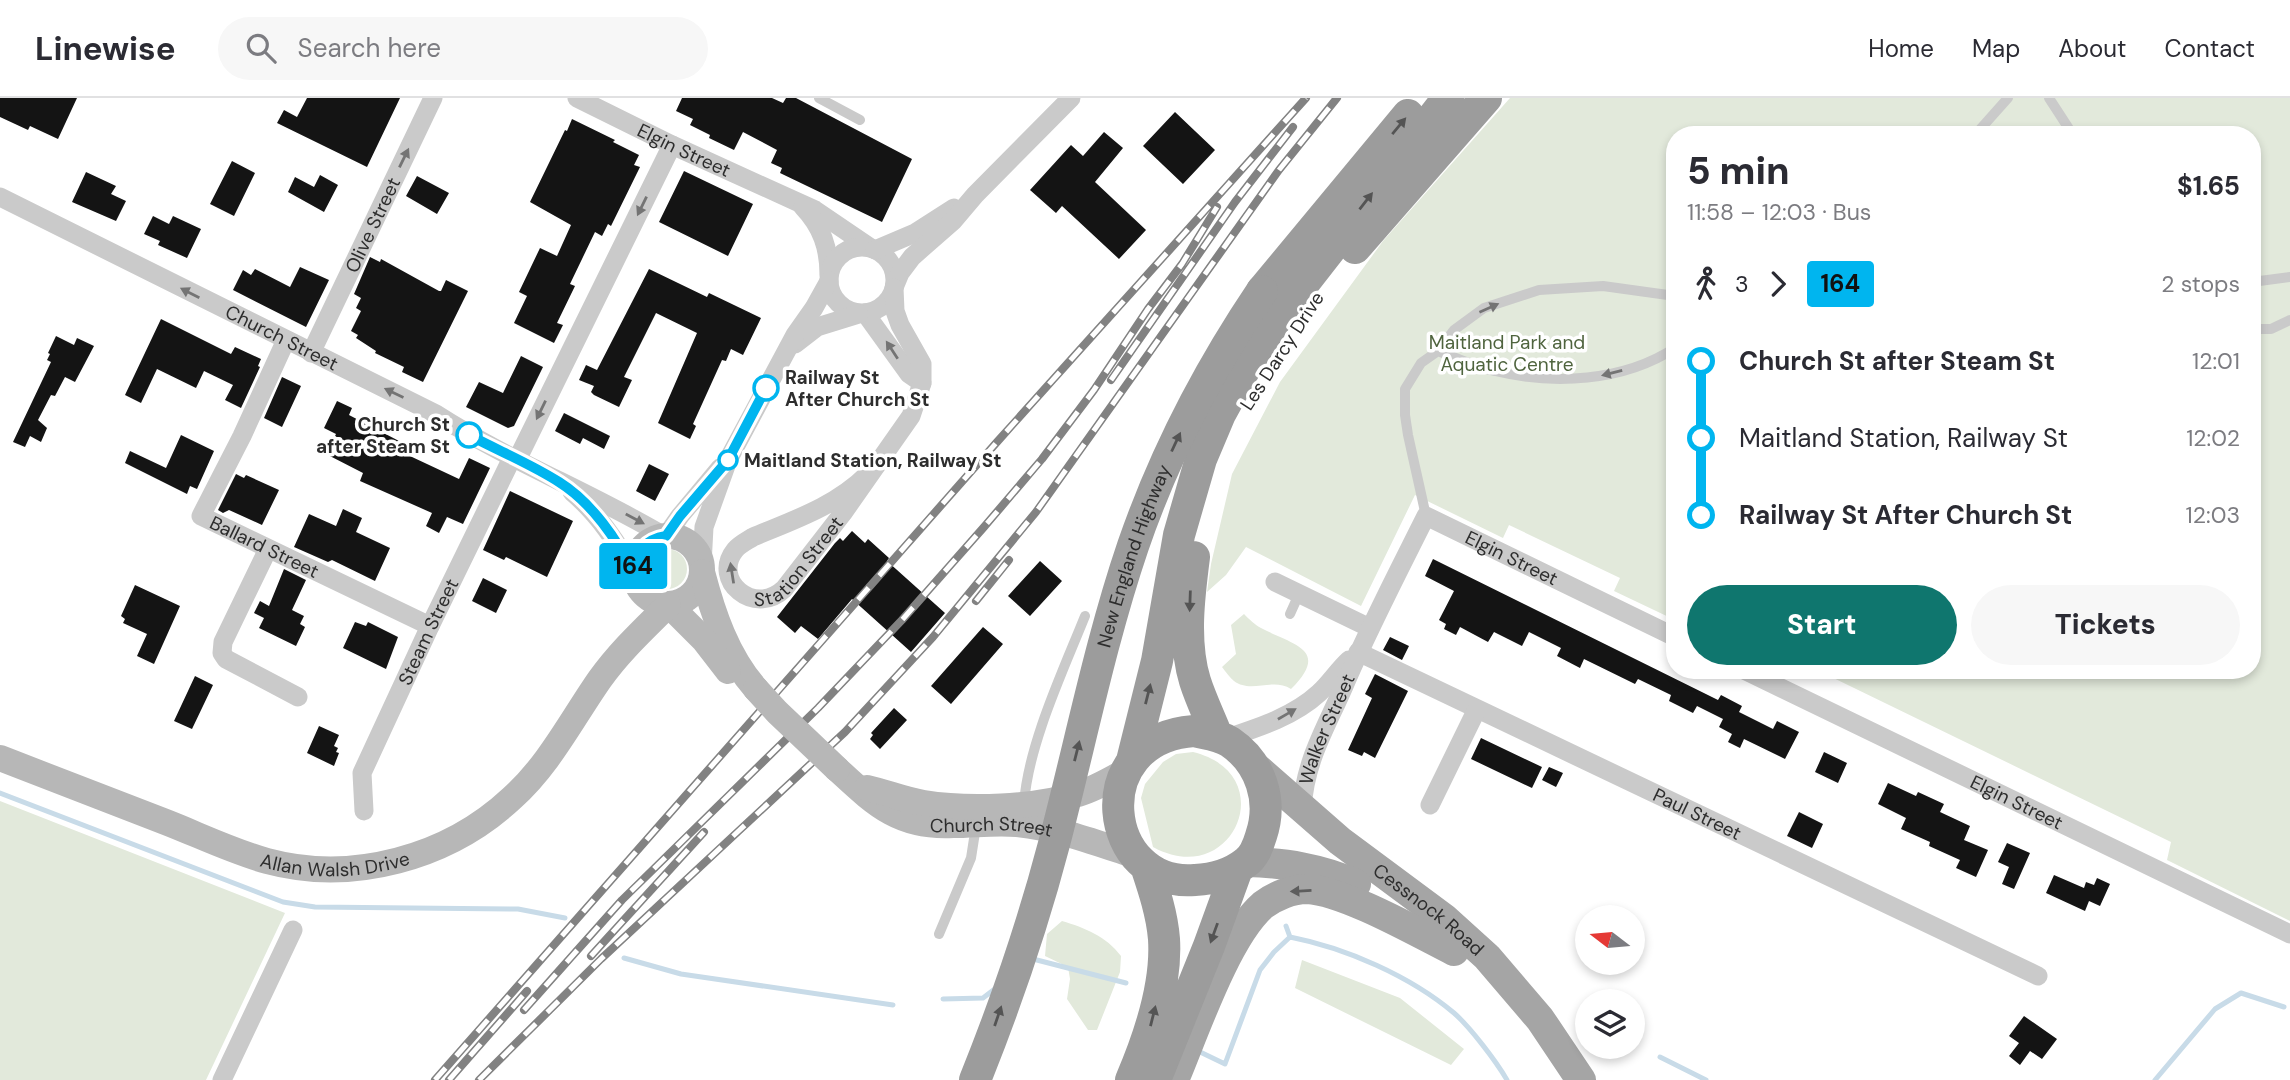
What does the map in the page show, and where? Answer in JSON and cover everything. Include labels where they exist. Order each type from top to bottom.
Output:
[{"type":"highway","name":"New England Highway","points":[[975,1080],[1025,942],[1133,547],[1154,491],[1188,415],[1227,344],[1262,291],[1422,98]]},
{"type":"highway","points":[[1131,1080],[1150,1029],[1163,966],[1164,942],[1162,921],[1141,861],[1122,833],[1119,797],[1157,661],[1178,535],[1201,459],[1220,414],[1248,363],[1292,298],[1448,98]]},
{"type":"highway","name":"Les Darcy Drive","points":[[1220,737],[1194,679],[1189,643],[1189,592],[1206,501],[1231,437],[1262,375],[1336,270],[1486,98]]},
{"type":"highway","points":[[1129,766],[1151,742],[1177,732],[1194,731],[1220,737],[1243,753],[1252,764],[1261,780],[1266,799],[1260,839],[1242,865],[1155,1080]]},
{"type":"highway","points":[[1141,861],[1158,875],[1172,880],[1188,881],[1207,880],[1242,865]]},
{"type":"main road","points":[[665,536],[687,541],[696,551],[702,568],[698,586],[689,597],[668,605],[646,598],[634,576],[635,560],[641,548],[651,540],[665,536]]},
{"type":"main road","name":"Church Street","points":[[702,568],[713,611],[725,640],[754,691]]},
{"type":"main road","name":"Allan Walsh Drive","points":[[0,758],[266,860],[313,869],[365,867],[395,862],[423,853],[479,825],[513,797],[539,768],[618,653],[629,626],[634,576]]},
{"type":"main road","name":"Church Street","points":[[668,605],[704,640],[725,668],[754,691],[884,810],[906,820],[939,825],[1020,824],[1070,835],[1141,861]]},
{"type":"main road","name":"Allan Walsh Drive","points":[[607,671],[632,640],[668,605]]},
{"type":"main road","name":"Cessnock Road","points":[[1252,764],[1340,841],[1445,919],[1487,957],[1540,1019],[1581,1080]]},
{"type":"main road","name":"Church Street","points":[[846,777],[922,803],[966,807],[1056,800],[1079,794],[1129,766]]},
{"type":"main road","name":"Cessnock Road","points":[[1242,865],[1301,866],[1354,884],[1401,912],[1471,964],[1508,1004],[1563,1080]]},
{"type":"main road","points":[[1174,1080],[1242,929],[1264,904],[1278,896],[1292,890],[1308,889],[1338,897],[1454,951]]},
{"type":"street","name":"Olive Street","points":[[311,353],[433,98]]},
{"type":"street","name":"Elgin Street","points":[[577,98],[826,216],[873,249]]},
{"type":"street","points":[[778,366],[804,335],[826,324],[873,312],[887,303],[900,273],[912,257],[953,221],[1070,98]]},
{"type":"street","name":"Steam Street","points":[[364,811],[362,773],[430,626],[672,145]]},
{"type":"street","points":[[702,568],[704,527],[728,460],[795,335],[819,301],[835,261],[855,248],[873,249],[915,233],[975,195]]},
{"type":"street","name":"Church Street","points":[[0,197],[436,414],[514,459],[560,483],[595,497],[665,536]]},
{"type":"street","name":"Elgin Street","points":[[792,200],[808,213],[821,231],[829,254],[829,278]]},
{"type":"street","points":[[873,249],[882,254],[893,268],[895,311],[922,364],[922,383]]},
{"type":"street","points":[[829,278],[830,290],[841,307],[862,314],[909,374],[922,383]]},
{"type":"street","name":"Ballard Street","points":[[286,340],[242,436],[201,516],[430,626]]},
{"type":"street","name":"Station Street","points":[[868,474],[855,487],[829,504],[742,543],[734,551],[729,568],[738,592],[756,600],[777,596],[843,513],[911,416],[922,383]]},
{"type":"street","points":[[665,536],[728,460]]},
{"type":"street","name":"Church Street","points":[[560,483],[587,506],[600,522],[625,555],[634,576]]},
{"type":"street","name":"Elgin Street","points":[[1426,516],[1666,632]]},
{"type":"street","name":"Walker Street","points":[[1302,809],[1311,758],[1358,652],[1426,516]]},
{"type":"street","points":[[268,549],[223,642],[222,653],[226,660],[298,697]]},
{"type":"street","points":[[1275,582],[1370,628]]},
{"type":"street","name":"Walker Street","points":[[1220,737],[1279,719],[1305,703],[1319,694],[1358,652]]},
{"type":"street","name":"Paul Street","points":[[1358,652],[2038,976]]},
{"type":"street","name":"Elgin Street","points":[[1763,679],[2290,934]]},
{"type":"street","points":[[1430,805],[1476,710]]},
{"type":"street","points":[[222,1080],[293,930]]},
{"type":"lane","points":[[819,98],[860,120]]},
{"type":"lane","points":[[1983,126],[2008,98]]},
{"type":"lane","points":[[2049,98],[2067,126]]},
{"type":"lane","points":[[2261,281],[2290,277]]},
{"type":"lane","points":[[1426,516],[1410,449],[1405,415],[1405,389],[1421,363],[1438,351],[1454,330],[1485,308],[1539,290],[1602,286],[1666,295]]},
{"type":"lane","points":[[2261,329],[2271,330],[2290,320]]},
{"type":"lane","points":[[1438,351],[1494,371],[1550,379],[1606,376],[1666,354]]},
{"type":"lane","points":[[1290,614],[1299,594]]},
{"type":"lane","points":[[1024,804],[1031,760],[1085,616]]},
{"type":"lane","points":[[939,934],[971,858],[976,823]]},
{"type":"green space","name":"Maitland Park and Aquatic Centre","points":[[1510,98],[2290,98],[2290,921],[2167,860],[2171,842],[1836,679],[2261,679],[2261,126],[1666,126],[1666,616],[1614,591],[1620,578],[1509,525],[1503,538],[1415,495],[1361,606],[1246,547],[1226,575],[1207,592],[1232,474],[1280,382],[1383,241]]},
{"type":"green space","points":[[667,549],[681,555],[687,569],[681,583],[667,589],[653,583],[647,569],[653,555]]},
{"type":"green space","points":[[1244,614],[1259,627],[1295,644],[1308,657],[1303,676],[1291,689],[1277,685],[1241,685],[1232,680],[1222,667],[1236,654],[1231,625]]},
{"type":"green space","points":[[1193,752],[1220,764],[1236,782],[1241,803],[1237,824],[1225,842],[1206,854],[1181,856],[1153,847],[1141,798],[1145,784],[1163,762],[1176,754]]},
{"type":"green space","points":[[0,801],[285,913],[206,1080],[0,1080]]},
{"type":"green space","points":[[1062,921],[1094,934],[1109,943],[1121,956],[1120,972],[1097,1030],[1088,1030],[1067,999],[1070,979],[1068,967],[1045,956],[1047,934]]},
{"type":"green space","points":[[1302,960],[1400,998],[1464,1049],[1451,1065],[1295,988]]},
{"type":"building","points":[[0,98],[77,98],[58,139],[30,126],[28,130],[0,117]]},
{"type":"building","points":[[307,98],[400,98],[367,167],[277,123],[284,110],[297,117]]},
{"type":"building","points":[[682,98],[772,98],[783,103],[786,98],[796,98],[912,159],[882,222],[780,173],[782,168],[771,163],[777,150],[743,132],[734,150],[709,138],[710,135],[690,125],[693,119],[676,111]]},
{"type":"building","points":[[1175,112],[1215,150],[1183,184],[1143,146]]},
{"type":"building","points":[[572,119],[639,155],[634,165],[640,167],[611,226],[608,224],[602,236],[595,232],[570,284],[575,286],[557,323],[563,325],[554,343],[514,323],[527,296],[519,292],[540,248],[557,256],[571,225],[530,202]]},
{"type":"building","points":[[1104,132],[1123,148],[1095,182],[1146,230],[1119,259],[1062,206],[1056,213],[1030,190],[1071,145],[1083,156]]},
{"type":"building","points":[[232,161],[255,173],[234,216],[210,204]]},
{"type":"building","points":[[684,171],[753,204],[728,256],[659,222]]},
{"type":"building","points":[[86,172],[116,186],[111,194],[126,201],[116,221],[72,202]]},
{"type":"building","points":[[320,175],[338,185],[324,212],[288,192],[295,177],[314,187]]},
{"type":"building","points":[[417,176],[449,193],[437,214],[406,196]]},
{"type":"building","points":[[153,216],[169,224],[173,216],[201,229],[187,258],[158,245],[160,241],[144,234]]},
{"type":"building","points":[[370,257],[380,262],[381,259],[439,291],[446,280],[468,291],[423,382],[402,372],[404,367],[375,353],[376,351],[356,338],[358,335],[351,331],[361,311],[356,308],[361,298],[354,294]]},
{"type":"building","points":[[300,267],[329,280],[306,327],[233,290],[243,270],[251,275],[255,269],[290,287]]},
{"type":"building","points":[[649,269],[707,297],[709,293],[761,318],[743,355],[731,349],[726,361],[722,360],[693,424],[696,426],[690,439],[658,423],[697,333],[656,313],[624,377],[632,380],[619,407],[594,395],[591,392],[594,386],[579,380],[586,365],[597,370]]},
{"type":"building","points":[[161,319],[231,354],[235,347],[261,359],[241,408],[225,400],[233,385],[204,371],[196,388],[157,369],[141,403],[125,395]]},
{"type":"building","points":[[56,336],[74,345],[77,338],[94,346],[75,382],[65,377],[55,396],[51,395],[38,420],[47,428],[41,442],[30,436],[25,447],[13,442],[51,362],[47,360],[50,354],[48,353]]},
{"type":"building","points":[[521,356],[543,367],[514,426],[508,428],[466,407],[479,382],[503,393]]},
{"type":"building","points":[[282,377],[301,386],[282,427],[264,418]]},
{"type":"building","points":[[337,401],[352,408],[349,415],[399,441],[395,449],[459,479],[469,458],[490,468],[463,524],[447,517],[439,533],[426,526],[432,513],[360,481],[363,473],[326,454],[336,434],[324,428]]},
{"type":"building","points":[[564,413],[610,436],[604,449],[583,438],[580,444],[555,431]]},
{"type":"building","points":[[181,435],[214,451],[197,489],[190,486],[187,494],[125,463],[130,451],[166,468]]},
{"type":"building","points":[[649,464],[669,474],[655,501],[636,491]]},
{"type":"building","points":[[236,474],[244,478],[246,475],[279,490],[262,525],[229,510],[223,513],[218,510]]},
{"type":"building","points":[[510,491],[573,521],[547,577],[506,557],[504,560],[483,550]]},
{"type":"building","points":[[343,509],[362,518],[356,532],[390,548],[375,581],[332,560],[328,562],[294,547],[309,514],[336,526]]},
{"type":"building","points":[[852,531],[865,543],[868,539],[889,558],[887,561],[945,613],[911,652],[852,599],[818,639],[801,626],[795,633],[777,617],[835,543],[840,538],[843,541]]},
{"type":"building","points":[[1433,559],[1666,674],[1666,679],[1676,679],[1718,700],[1721,695],[1742,706],[1739,712],[1773,729],[1777,721],[1799,732],[1785,759],[1744,739],[1740,748],[1728,742],[1732,734],[1719,727],[1723,719],[1697,706],[1693,713],[1669,701],[1671,695],[1638,679],[1635,684],[1584,659],[1580,668],[1557,656],[1561,648],[1529,632],[1522,646],[1494,632],[1488,642],[1460,627],[1456,635],[1444,629],[1446,624],[1439,620],[1454,591],[1425,576]]},
{"type":"building","points":[[1040,561],[1062,581],[1030,616],[1008,596]]},
{"type":"building","points":[[284,569],[306,580],[292,610],[304,616],[300,624],[305,627],[296,646],[259,628],[264,618],[254,613],[260,601],[269,606]]},
{"type":"building","points":[[483,578],[507,590],[496,613],[472,601]]},
{"type":"building","points":[[135,585],[180,606],[154,664],[137,656],[147,634],[123,623],[125,619],[121,616]]},
{"type":"building","points":[[355,622],[366,626],[368,622],[398,637],[386,669],[343,648]]},
{"type":"building","points":[[983,627],[1003,644],[951,704],[931,686]]},
{"type":"building","points":[[1390,637],[1409,646],[1402,660],[1383,650]]},
{"type":"building","points":[[1375,674],[1408,691],[1375,758],[1364,752],[1362,756],[1348,750],[1372,698],[1365,694]]},
{"type":"building","points":[[195,676],[213,685],[192,729],[174,721]]},
{"type":"building","points":[[894,708],[907,720],[880,749],[870,739],[873,735],[871,733]]},
{"type":"building","points":[[319,726],[339,735],[334,746],[339,753],[334,766],[307,753]]},
{"type":"building","points":[[1481,738],[1542,767],[1532,788],[1471,759]]},
{"type":"building","points":[[1824,752],[1847,763],[1838,783],[1815,772]]},
{"type":"building","points":[[1549,767],[1563,773],[1556,787],[1542,780]]},
{"type":"building","points":[[1888,783],[1916,796],[1918,792],[1944,804],[1940,812],[1970,826],[1964,840],[1988,850],[1976,877],[1956,868],[1960,860],[1901,829],[1906,818],[1878,804]]},
{"type":"building","points":[[1799,812],[1823,824],[1812,848],[1787,836]]},
{"type":"building","points":[[2007,843],[2030,853],[2014,889],[2002,884],[2009,867],[1998,862]]},
{"type":"building","points":[[2054,875],[2084,888],[2086,882],[2094,885],[2097,878],[2110,884],[2100,906],[2089,901],[2085,911],[2046,893]]},
{"type":"building","points":[[2024,1016],[2057,1039],[2042,1059],[2030,1051],[2020,1065],[2009,1056],[2019,1043],[2009,1036]]},
{"type":"waterway","points":[[0,793],[283,902],[315,907],[518,909],[565,918]]},
{"type":"waterway","points":[[1286,926],[1290,937],[1355,956],[1398,976],[1437,1000],[1467,1027],[1507,1080]]},
{"type":"waterway","points":[[1196,1050],[1225,1064],[1260,970],[1290,937]]},
{"type":"waterway","points":[[624,958],[681,974],[893,1005]]},
{"type":"waterway","points":[[1031,961],[1033,959],[1126,983]]},
{"type":"waterway","points":[[943,999],[983,998],[996,988]]},
{"type":"waterway","points":[[2155,1080],[2215,1009],[2241,993],[2284,1007]]},
{"type":"waterway","points":[[1660,1057],[1706,1080]]},
{"type":"railway","points":[[435,1080],[997,442],[1306,98]]},
{"type":"railway","points":[[479,1080],[601,959],[845,732],[933,637],[1036,512],[1279,170],[1337,98]]},
{"type":"railway","points":[[1111,380],[1235,202],[1293,127]]},
{"type":"railway","points":[[524,1010],[622,900],[818,708],[902,620],[984,527],[1042,459],[1094,390],[1148,309],[1182,264],[1217,207]]},
{"type":"railway","points":[[976,601],[1009,560]]},
{"type":"railway","points":[[591,956],[704,832]]},
{"type":"railway","points":[[449,1080],[527,991]]},
{"type":"bus line","name":"164","points":[[469,435],[560,483],[575,495],[587,506],[625,555],[633,573],[641,548],[657,537],[666,536],[728,460],[766,388]]},
{"type":"place","name":"Railway St After Church St","points":[[766,388]]},
{"type":"place","name":"Church St after Steam St","points":[[469,435]]},
{"type":"place","name":"Maitland Station, Railway St","points":[[728,460]]}]
